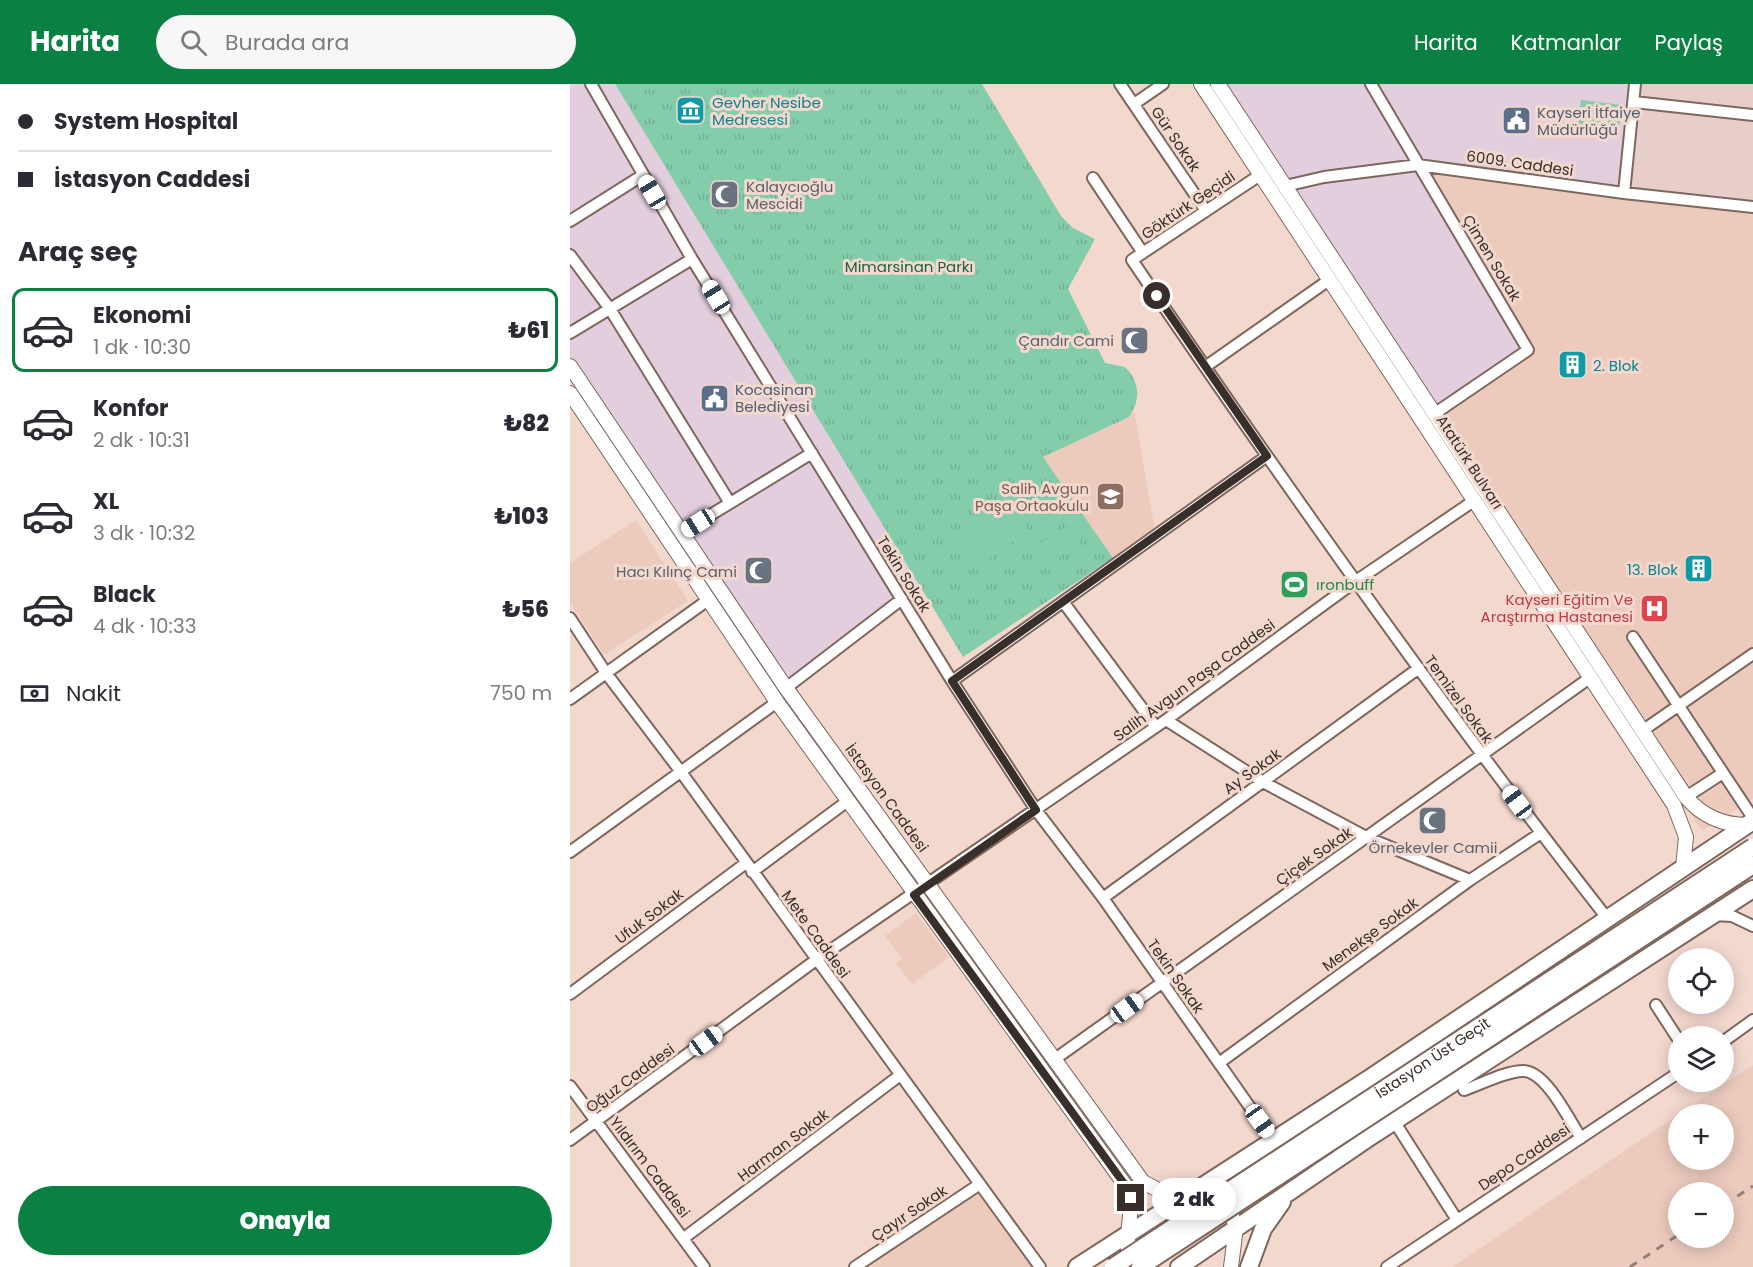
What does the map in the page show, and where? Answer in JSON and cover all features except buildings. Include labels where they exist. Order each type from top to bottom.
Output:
[{"type":"highway","points":[[1077,1267],[1444,1029],[1752,822]]},
{"type":"highway","name":"İstasyon Üst Geçit","points":[[1113,1267],[1753,847]]},
{"type":"highway","name":"İstasyon Üst Geçit","points":[[1140,1267],[1753,865]]},
{"type":"highway","points":[[1683,867],[1674,884],[1677,902],[1691,915],[1711,916]]},
{"type":"highway","points":[[1179,1267],[1394,1121],[1753,889]]},
{"type":"highway","points":[[1632,901],[1644,897],[1656,899],[1670,909],[1676,927],[1668,944]]},
{"type":"highway","points":[[1249,1267],[1256,1244],[1271,1216],[1303,1182]]},
{"type":"main road","name":"Atatürk Bulvarı","points":[[1201,84],[1680,815],[1686,837],[1683,867]]},
{"type":"main road","name":"Atatürk Bulvarı","points":[[1218,84],[1686,797],[1708,816],[1727,823],[1752,822]]},
{"type":"main road","name":"İstasyon Caddesi","points":[[570,366],[786,688],[930,884],[1143,1182],[1162,1192],[1203,1195],[1216,1200],[1227,1209],[1236,1227]]},
{"type":"main road","points":[[570,393],[777,702],[1128,1189],[1132,1208],[1127,1249],[1135,1267]]},
{"type":"main road","points":[[1232,1267],[1236,1227]]},
{"type":"street","name":"Tekin Sokak","points":[[591,84],[692,259],[952,681],[1036,810],[1163,982],[1273,1140]]},
{"type":"street","name":"Gür Sokak","points":[[1120,84],[1206,211]]},
{"type":"street","points":[[1134,104],[1163,84]]},
{"type":"street","name":"Çimen Sokak","points":[[1371,84],[1528,350],[1434,414]]},
{"type":"street","points":[[1624,193],[1635,84]]},
{"type":"street","points":[[1634,102],[1753,115]]},
{"type":"street","name":"6009. Caddesi","points":[[1285,186],[1324,177],[1418,165],[1624,193],[1753,207]]},
{"type":"street","points":[[570,221],[642,175]]},
{"type":"street","name":"Göktürk Geçidi","points":[[1132,260],[1260,175]]},
{"type":"street","points":[[1093,178],[1143,253]]},
{"type":"street","points":[[570,255],[610,309],[730,503]]},
{"type":"street","points":[[570,333],[692,259]]},
{"type":"street","name":"Temizel Sokak","points":[[1132,260],[1267,456],[1481,755],[1607,918]]},
{"type":"street","points":[[1205,367],[1329,280]]},
{"type":"street","points":[[681,533],[812,453]]},
{"type":"street","points":[[952,681],[1267,456]]},
{"type":"street","name":"Salih Avgun Paşa Caddesi","points":[[914,895],[1166,720],[1356,581],[1475,500]]},
{"type":"street","points":[[786,688],[902,599]]},
{"type":"street","points":[[570,699],[708,600]]},
{"type":"street","points":[[1064,603],[1156,727]]},
{"type":"street","name":"Mete Caddesi","points":[[570,618],[606,673],[681,772],[899,1076],[1040,1267]]},
{"type":"street","points":[[1633,637],[1723,773],[1752,822]]},
{"type":"street","points":[[1642,731],[1753,654]]},
{"type":"street","name":"Ay Sokak","points":[[1102,898],[1419,668]]},
{"type":"street","name":"Çiçek Sokak","points":[[1054,1059],[1591,677]]},
{"type":"street","points":[[570,852],[777,702]]},
{"type":"street","points":[[1166,720],[1263,782],[1366,837],[1470,880]]},
{"type":"street","points":[[1686,797],[1723,773]]},
{"type":"street","name":"Ufuk Sokak","points":[[570,994],[749,867],[849,800]]},
{"type":"street","name":"Menekşe Sokak","points":[[1219,1063],[1470,880],[1541,833]]},
{"type":"street","name":"Oğuz Caddesi","points":[[570,1140],[816,960],[914,895]]},
{"type":"street","points":[[1711,916],[1732,916],[1753,926]]},
{"type":"street","points":[[1656,1005],[1670,1026]]},
{"type":"street","points":[[1734,1034],[1753,1020]]},
{"type":"street","points":[[1464,1090],[1518,1071],[1532,1072],[1544,1080],[1581,1138]]},
{"type":"street","name":"Harman Sokak","points":[[684,1238],[899,1076]]},
{"type":"street","name":"Depo Caddesi","points":[[1386,1267],[1668,1080]]},
{"type":"street","name":"Yıldırım Caddesi","points":[[570,1086],[704,1267]]},
{"type":"street","points":[[1394,1121],[1457,1220]]},
{"type":"street","name":"Çayır Sokak","points":[[855,1267],[980,1184]]},
{"type":"shaded area","points":[[570,84],[615,84],[920,586],[780,690],[685,554],[570,375]]},
{"type":"shaded area","points":[[1210,84],[1637,84],[1625,189],[1530,351],[1428,418]]},
{"type":"shaded area","points":[[1637,84],[1753,84],[1753,206],[1625,189]]},
{"type":"shaded area","name":"Kayseri Eğitim Ve Araştırma Hastanesi","points":[[1418,167],[1753,206],[1753,799],[1702,831],[1428,418],[1530,351]]},
{"type":"shaded area","name":"Salih Avgun Paşa Ortaokulu","points":[[1134,410],[1156,537],[1118,565],[1043,457],[1129,417]]},
{"type":"shaded area","points":[[636,520],[688,601],[604,655],[570,602],[570,563]]},
{"type":"shaded area","points":[[916,913],[949,957],[912,984],[896,963],[902,958],[885,936]]},
{"type":"shaded area","points":[[1753,1065],[1753,1267],[1452,1267],[1668,1122],[1668,1170],[1734,1170],[1734,1104],[1694,1104],[1712,1092],[1734,1092],[1734,1078]]},
{"type":"shaded area","points":[[980,1184],[1040,1267],[855,1267]]},
{"type":"green space","name":"Mimarsinan Parkı","points":[[615,84],[982,84],[1061,216],[1073,228],[1095,239],[1068,289],[1105,363],[1125,367],[1136,385],[1136,404],[1129,417],[1043,457],[1113,558],[963,657]]},
{"type":"green space","points":[[1581,100],[1622,105],[1619,129],[1578,125]]},
{"type":"green space","points":[[1010,503],[1029,532],[973,569],[954,541]]},
{"type":"green space","points":[[1069,525],[1080,543],[1050,563],[1038,545]]},
{"type":"railway","points":[[1734,1198],[1753,1186]]},
{"type":"railway","points":[[1630,1267],[1668,1242]]},
{"type":"place","name":"Gevher Nesibe Medresesi","points":[[691,111]]},
{"type":"place","name":"Kayseri İtfaiye Müdürlüğü","points":[[1516,121]]},
{"type":"place","name":"Kalaycıoğlu Mescidi","points":[[725,195]]},
{"type":"place","name":"Çandır Cami","points":[[1135,340]]},
{"type":"place","name":"2. Blok","points":[[1572,365]]},
{"type":"place","name":"Kocasinan Belediyesi","points":[[714,398]]},
{"type":"place","name":"Salih Avgun Paşa Ortaokulu","points":[[1110,497]]},
{"type":"place","name":"13. Blok","points":[[1699,569]]},
{"type":"place","name":"Hacı Kılınç Cami","points":[[758,571]]},
{"type":"place","name":"ıronbuff","points":[[1295,584]]},
{"type":"place","name":"Kayseri Eğitim Ve Araştırma Hastanesi","points":[[1654,608]]},
{"type":"place","name":"Örnekevler Camii","points":[[1433,820]]},
{"type":"route","points":[[1131,1198],[1128,1189],[914,895],[1036,810],[952,681],[1267,456],[1157,296]]}]
